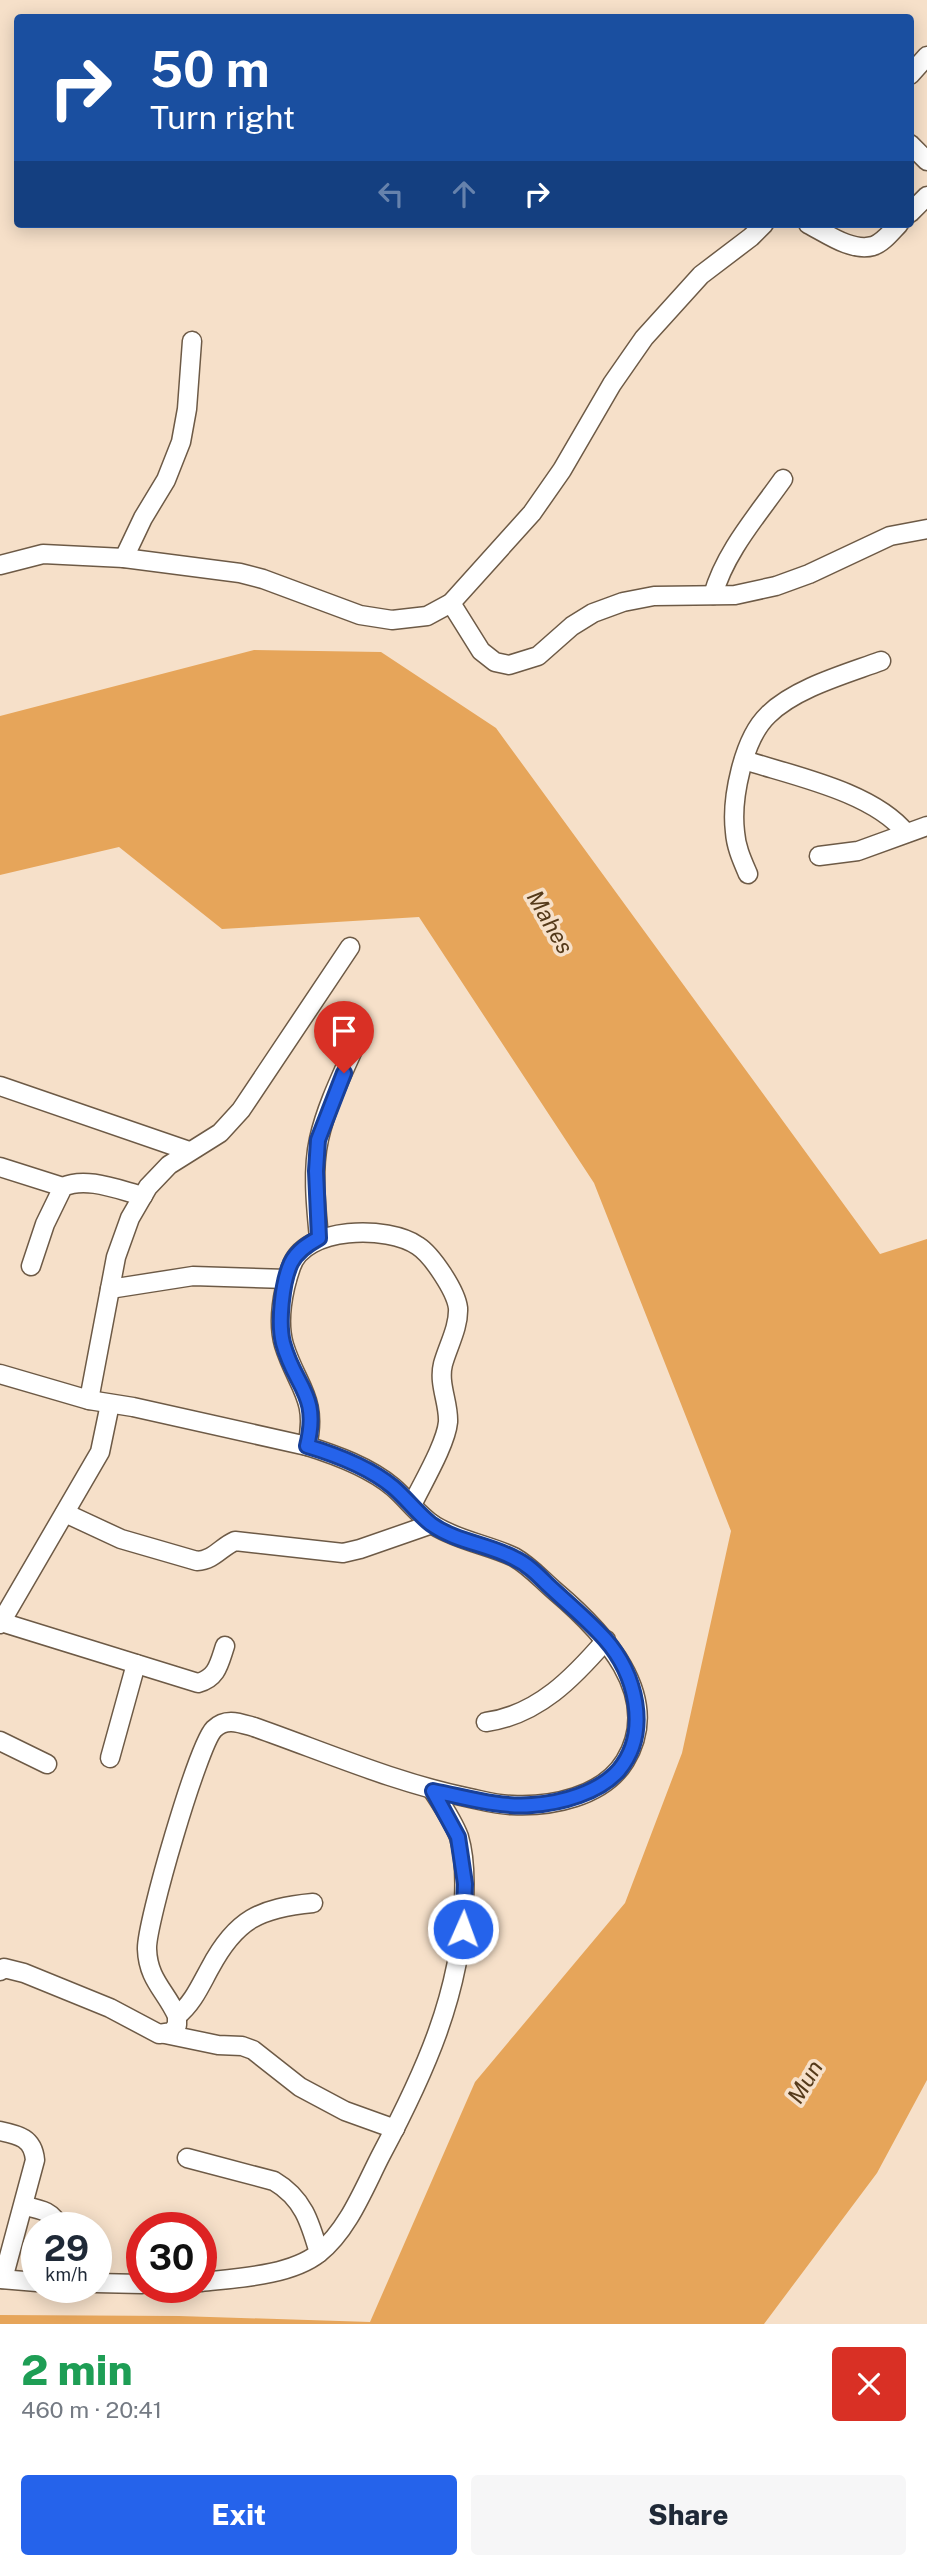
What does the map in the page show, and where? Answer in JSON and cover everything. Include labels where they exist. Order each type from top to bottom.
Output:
[{"type":"street","points":[[914,71],[927,56]]},
{"type":"street","points":[[914,148],[927,161]]},
{"type":"street","points":[[914,209],[927,197]]},
{"type":"street","points":[[0,565],[43,554],[124,558],[251,576],[283,585],[360,615],[392,621],[427,616],[451,603],[532,513],[562,470],[611,384],[645,338],[701,275],[760,228]]},
{"type":"street","points":[[815,228],[841,242],[873,246],[895,228]]},
{"type":"street","points":[[124,558],[143,518],[166,480],[181,442],[187,409],[192,341]]},
{"type":"street","points":[[713,596],[728,557],[783,479]]},
{"type":"street","points":[[451,603],[481,651],[495,662],[509,665],[538,656],[572,626],[593,613],[623,602],[654,596],[735,595],[776,586],[809,574],[890,536],[927,529]]},
{"type":"street","points":[[748,874],[734,833],[734,808],[744,760],[755,732],[768,715],[808,690],[881,661]]},
{"type":"street","points":[[744,760],[863,799],[896,820],[906,833]]},
{"type":"street","points":[[818,856],[858,851],[927,826]]},
{"type":"street","points":[[89,1400],[116,1257],[130,1218],[143,1196],[169,1165],[220,1133],[241,1110],[350,947]]},
{"type":"street","points":[[319,1238],[316,1171],[318,1140],[361,1032]]},
{"type":"street","points":[[0,1086],[189,1151]]},
{"type":"street","points":[[0,1167],[63,1186],[82,1183],[143,1196]]},
{"type":"street","points":[[31,1266],[45,1224],[63,1186]]},
{"type":"street","points":[[307,1446],[312,1426],[311,1408],[283,1343],[281,1321],[292,1263],[305,1246],[319,1238],[376,1232],[419,1246],[444,1277],[458,1307],[442,1376],[448,1424],[412,1505]]},
{"type":"street","points":[[110,1289],[193,1276],[287,1279]]},
{"type":"street","points":[[0,1374],[89,1400],[307,1446],[327,1452],[376,1475],[432,1524],[457,1538],[513,1557],[527,1566],[606,1640],[622,1663],[632,1686],[636,1729],[632,1744],[618,1770],[589,1791],[551,1803],[531,1806],[508,1805],[433,1791],[236,1722],[223,1722],[214,1728],[206,1740],[175,1832],[146,1945],[151,1975],[177,2017],[177,2025],[172,2032],[165,2034]]},
{"type":"street","points":[[110,1404],[100,1452],[1,1623],[198,1683],[207,1681],[213,1675],[225,1646]]},
{"type":"street","points":[[65,1513],[121,1539],[197,1561],[207,1560],[235,1541],[330,1552],[355,1551],[432,1524]]},
{"type":"street","points":[[486,1723],[500,1721],[534,1706],[559,1689],[606,1640]]},
{"type":"street","points":[[110,1758],[136,1664]]},
{"type":"street","points":[[0,1741],[47,1764]]},
{"type":"street","points":[[217,2279],[286,2268],[305,2262],[319,2253],[334,2237],[350,2213],[395,2129],[437,2035],[455,1981],[463,1929],[465,1884],[458,1837],[433,1791]]},
{"type":"street","points":[[177,2017],[197,1995],[219,1952],[241,1926],[262,1912],[313,1903]]},
{"type":"street","points":[[0,1971],[4,1968],[24,1973],[110,2008],[152,2032],[253,2050],[300,2087],[345,2111],[395,2129]]},
{"type":"street","points":[[0,2131],[20,2135],[34,2150],[35,2160],[24,2206],[2,2279],[21,2281]]},
{"type":"street","points":[[187,2158],[274,2181],[287,2189],[297,2199],[303,2211],[319,2253]]},
{"type":"street","points":[[24,2206],[46,2212]]},
{"type":"water","points":[[254,650],[381,652],[496,728],[880,1254],[927,1239],[927,2080],[877,2173],[764,2324],[0,2324],[0,2315],[179,2316],[370,2322],[475,2082],[625,1903],[682,1753],[731,1531],[594,1183],[419,917],[222,929],[119,847],[0,875],[0,716]]},
{"type":"route","points":[[344,1073],[318,1140],[316,1213],[319,1238],[305,1246],[292,1263],[284,1288],[281,1321],[283,1343],[311,1408],[312,1426],[307,1446],[327,1452],[376,1475],[401,1494],[432,1524],[444,1531],[513,1557],[536,1572],[606,1640],[622,1663],[632,1686],[636,1708],[636,1729],[627,1757],[605,1782],[589,1791],[551,1803],[531,1806],[508,1805],[433,1791],[458,1837],[463,1860],[463,1929]]},
{"type":"water label","name":"Mahes","points":[[550,922]]},
{"type":"water label","name":"Mun","points":[[805,2082]]}]
